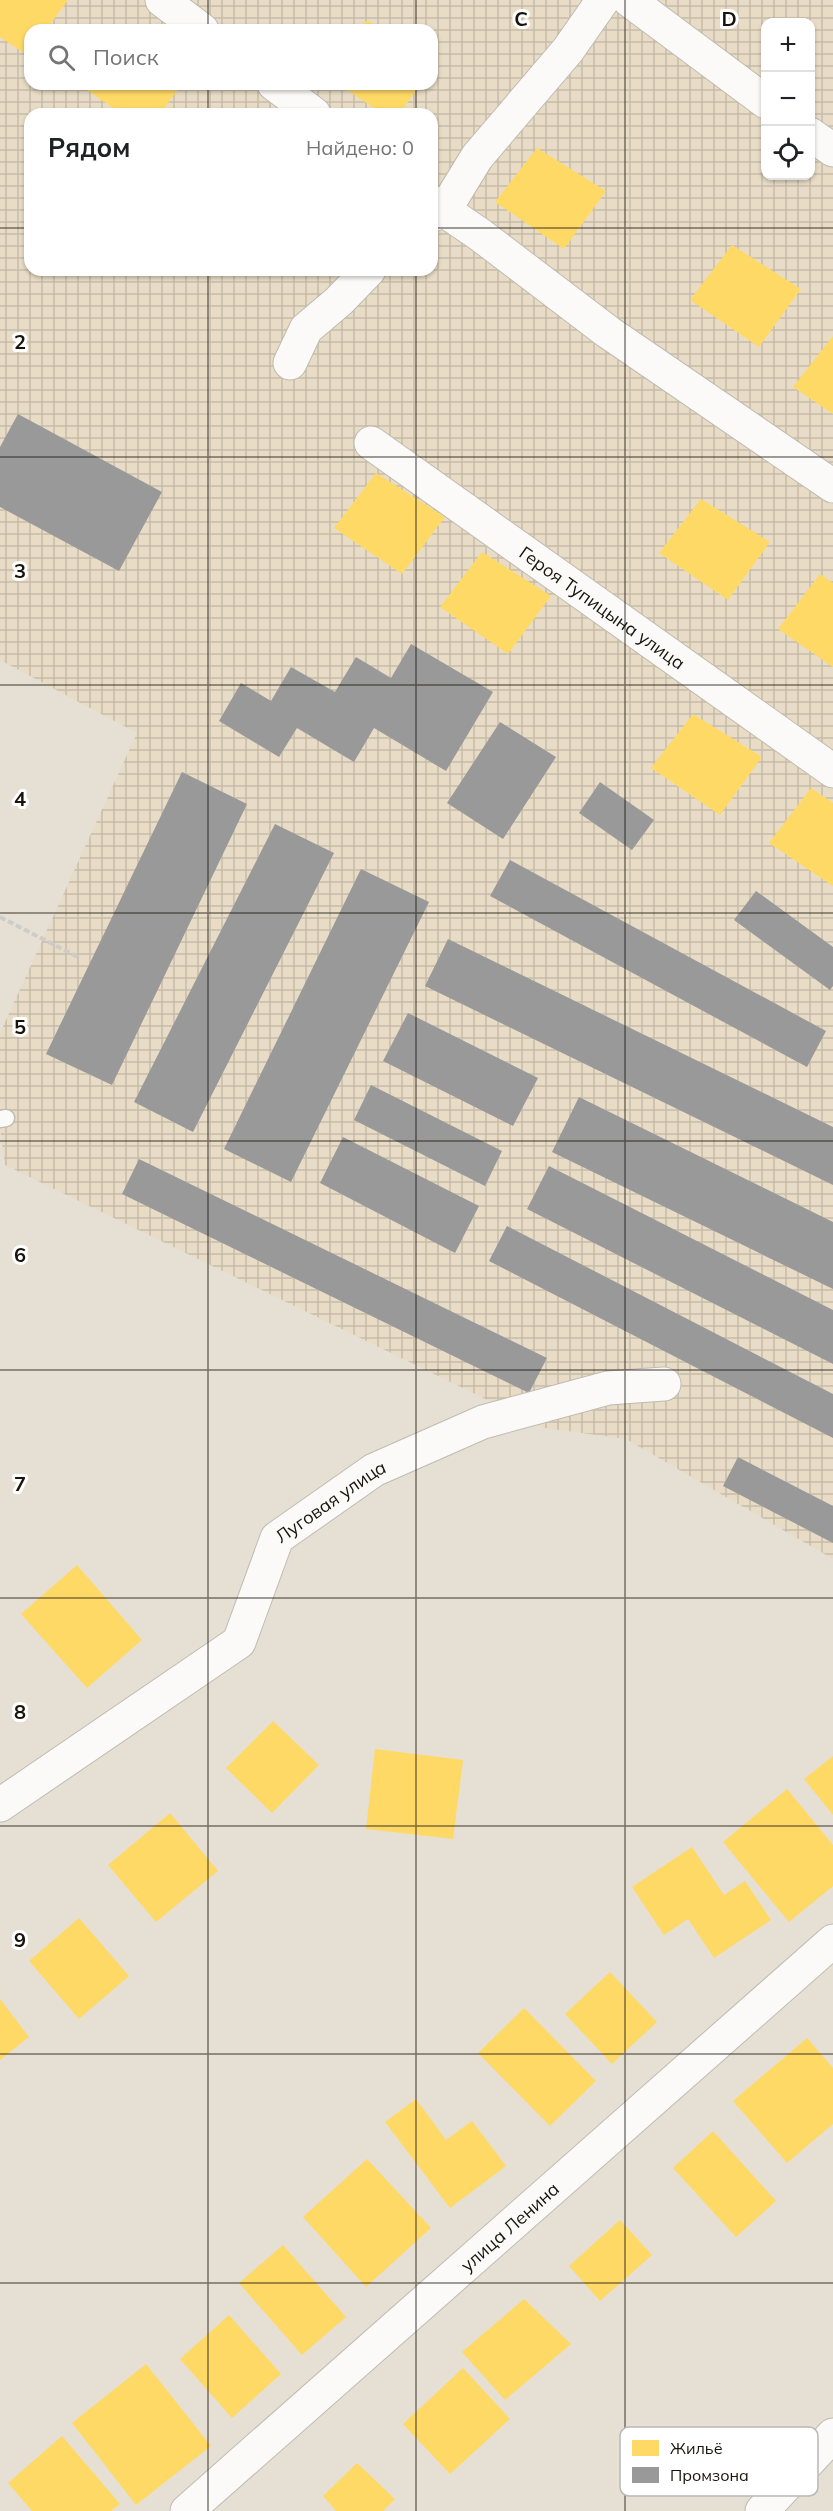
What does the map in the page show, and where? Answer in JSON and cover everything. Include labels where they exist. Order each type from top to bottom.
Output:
[{"type":"street","points":[[162,0],[194,24]]},
{"type":"street","points":[[438,206],[568,50],[603,0]]},
{"type":"street","points":[[630,0],[761,99]]},
{"type":"street","points":[[282,90],[306,108]]},
{"type":"street","points":[[815,137],[833,150]]},
{"type":"street","points":[[438,210],[479,234],[608,332],[833,486]]},
{"type":"street","points":[[290,363],[306,328],[339,301],[363,276]]},
{"type":"street","name":"Героя Тупицына улица","points":[[371,443],[833,771]]},
{"type":"street","name":"Луговая улица","points":[[0,1805],[239,1642],[277,1538],[374,1470],[483,1422],[608,1388],[664,1384]]},
{"type":"street","name":"улица Ленина","points":[[187,2511],[833,1941]]},
{"type":"street","points":[[818,2451],[833,2435]]},
{"type":"street","points":[[762,2511],[776,2496]]},
{"type":"path","points":[[0,917],[78,957]]},
{"type":"shaded area","points":[[0,0],[833,0],[833,1559],[626,1439],[545,1428],[5,1165],[0,1129],[0,1033],[137,733],[0,660]]},
{"type":"building: Жильё","points":[[0,0],[68,0],[50,24],[24,24],[24,53],[0,37]]},
{"type":"building: Жильё","points":[[87,90],[178,90],[164,108],[113,108]]},
{"type":"building: Жильё","points":[[347,90],[417,90],[403,108],[374,108]]},
{"type":"building: Жильё","points":[[537,148],[606,191],[564,249],[495,202]]},
{"type":"building: Жильё","points":[[732,245],[801,289],[759,347],[690,300]]},
{"type":"building: Жильё","points":[[833,336],[833,414],[793,387]]},
{"type":"building: Жильё","points":[[376,473],[445,517],[402,574],[334,528]]},
{"type":"building: Жильё","points":[[701,499],[770,542],[728,600],[659,553]]},
{"type":"building: Жильё","points":[[482,552],[551,596],[508,654],[440,607]]},
{"type":"building: Жильё","points":[[820,574],[833,583],[833,667],[778,629]]},
{"type":"building: Жильё","points":[[693,714],[762,757],[720,815],[651,768]]},
{"type":"building: Жильё","points":[[811,788],[833,803],[833,886],[769,843]]},
{"type":"building: Жильё","points":[[77,1565],[142,1640],[87,1688],[21,1614]]},
{"type":"building: Жильё","points":[[273,1721],[319,1765],[272,1813],[226,1768]]},
{"type":"building: Жильё","points":[[375,1749],[463,1760],[453,1839],[366,1829]]},
{"type":"building: Жильё","points":[[833,1756],[833,1815],[804,1779]]},
{"type":"building: Жильё","points":[[787,1789],[833,1845],[833,1886],[789,1922],[723,1842]]},
{"type":"building: Жильё","points":[[170,1813],[218,1871],[156,1922],[108,1865]]},
{"type":"building: Жильё","points":[[692,1847],[724,1895],[745,1881],[771,1920],[714,1958],[688,1919],[664,1935],[632,1887]]},
{"type":"building: Жильё","points":[[79,1918],[129,1976],[79,2019],[29,1961]]},
{"type":"building: Жильё","points":[[610,1972],[657,2022],[612,2064],[565,2014]]},
{"type":"building: Жильё","points":[[0,1999],[29,2037],[0,2060]]},
{"type":"building: Жильё","points":[[524,2008],[596,2081],[550,2126],[478,2053]]},
{"type":"building: Жильё","points":[[807,2038],[833,2068],[833,2124],[787,2163],[733,2101]]},
{"type":"building: Жильё","points":[[416,2099],[446,2140],[472,2121],[506,2166],[450,2208],[385,2122]]},
{"type":"building: Жильё","points":[[713,2131],[776,2201],[736,2237],[673,2168]]},
{"type":"building: Жильё","points":[[367,2159],[431,2228],[366,2287],[303,2217]]},
{"type":"building: Жильё","points":[[620,2220],[652,2255],[600,2301],[569,2266]]},
{"type":"building: Жильё","points":[[283,2245],[346,2317],[302,2355],[239,2283]]},
{"type":"building: Жильё","points":[[524,2299],[571,2344],[505,2400],[462,2352]]},
{"type":"building: Жильё","points":[[229,2315],[281,2374],[232,2418],[180,2359]]},
{"type":"building: Жильё","points":[[146,2364],[211,2446],[136,2505],[72,2423]]},
{"type":"building: Жильё","points":[[463,2368],[510,2419],[450,2474],[403,2424]]},
{"type":"building: Жильё","points":[[62,2436],[120,2504],[111,2511],[32,2511],[8,2483]]},
{"type":"building: Жильё","points":[[357,2463],[395,2499],[383,2511],[336,2511],[323,2496]]},
{"type":"building: Промзона","points":[[18,414],[162,492],[119,571],[0,507],[0,447]]},
{"type":"building: Промзона","points":[[411,644],[493,692],[446,771],[374,728],[354,762],[297,728],[279,757],[219,721],[241,683],[271,701],[291,667],[335,692],[356,657],[391,678]]},
{"type":"building: Промзона","points":[[500,722],[556,757],[503,839],[447,803]]},
{"type":"building: Промзона","points":[[182,772],[247,804],[112,1085],[46,1054]]},
{"type":"building: Промзона","points":[[600,782],[654,820],[632,850],[579,813]]},
{"type":"building: Промзона","points":[[275,824],[334,853],[193,1132],[134,1102]]},
{"type":"building: Промзона","points":[[510,860],[826,1031],[807,1067],[490,896]]},
{"type":"building: Промзона","points":[[361,869],[429,902],[291,1182],[224,1149]]},
{"type":"building: Промзона","points":[[756,891],[833,947],[833,986],[830,990],[734,920]]},
{"type":"building: Промзона","points":[[448,939],[833,1127],[833,1185],[425,986]]},
{"type":"building: Промзона","points":[[408,1013],[538,1078],[513,1126],[383,1061]]},
{"type":"building: Промзона","points":[[371,1085],[502,1151],[485,1186],[354,1120]]},
{"type":"building: Промзона","points":[[579,1097],[833,1222],[833,1289],[552,1152]]},
{"type":"building: Промзона","points":[[343,1137],[479,1206],[455,1253],[320,1183]]},
{"type":"building: Промзона","points":[[139,1159],[547,1358],[529,1393],[122,1194]]},
{"type":"building: Промзона","points":[[549,1166],[833,1310],[833,1364],[527,1209]]},
{"type":"building: Промзона","points":[[507,1226],[833,1394],[833,1438],[489,1261]]},
{"type":"building: Промзона","points":[[738,1457],[833,1506],[833,1543],[723,1486]]}]
